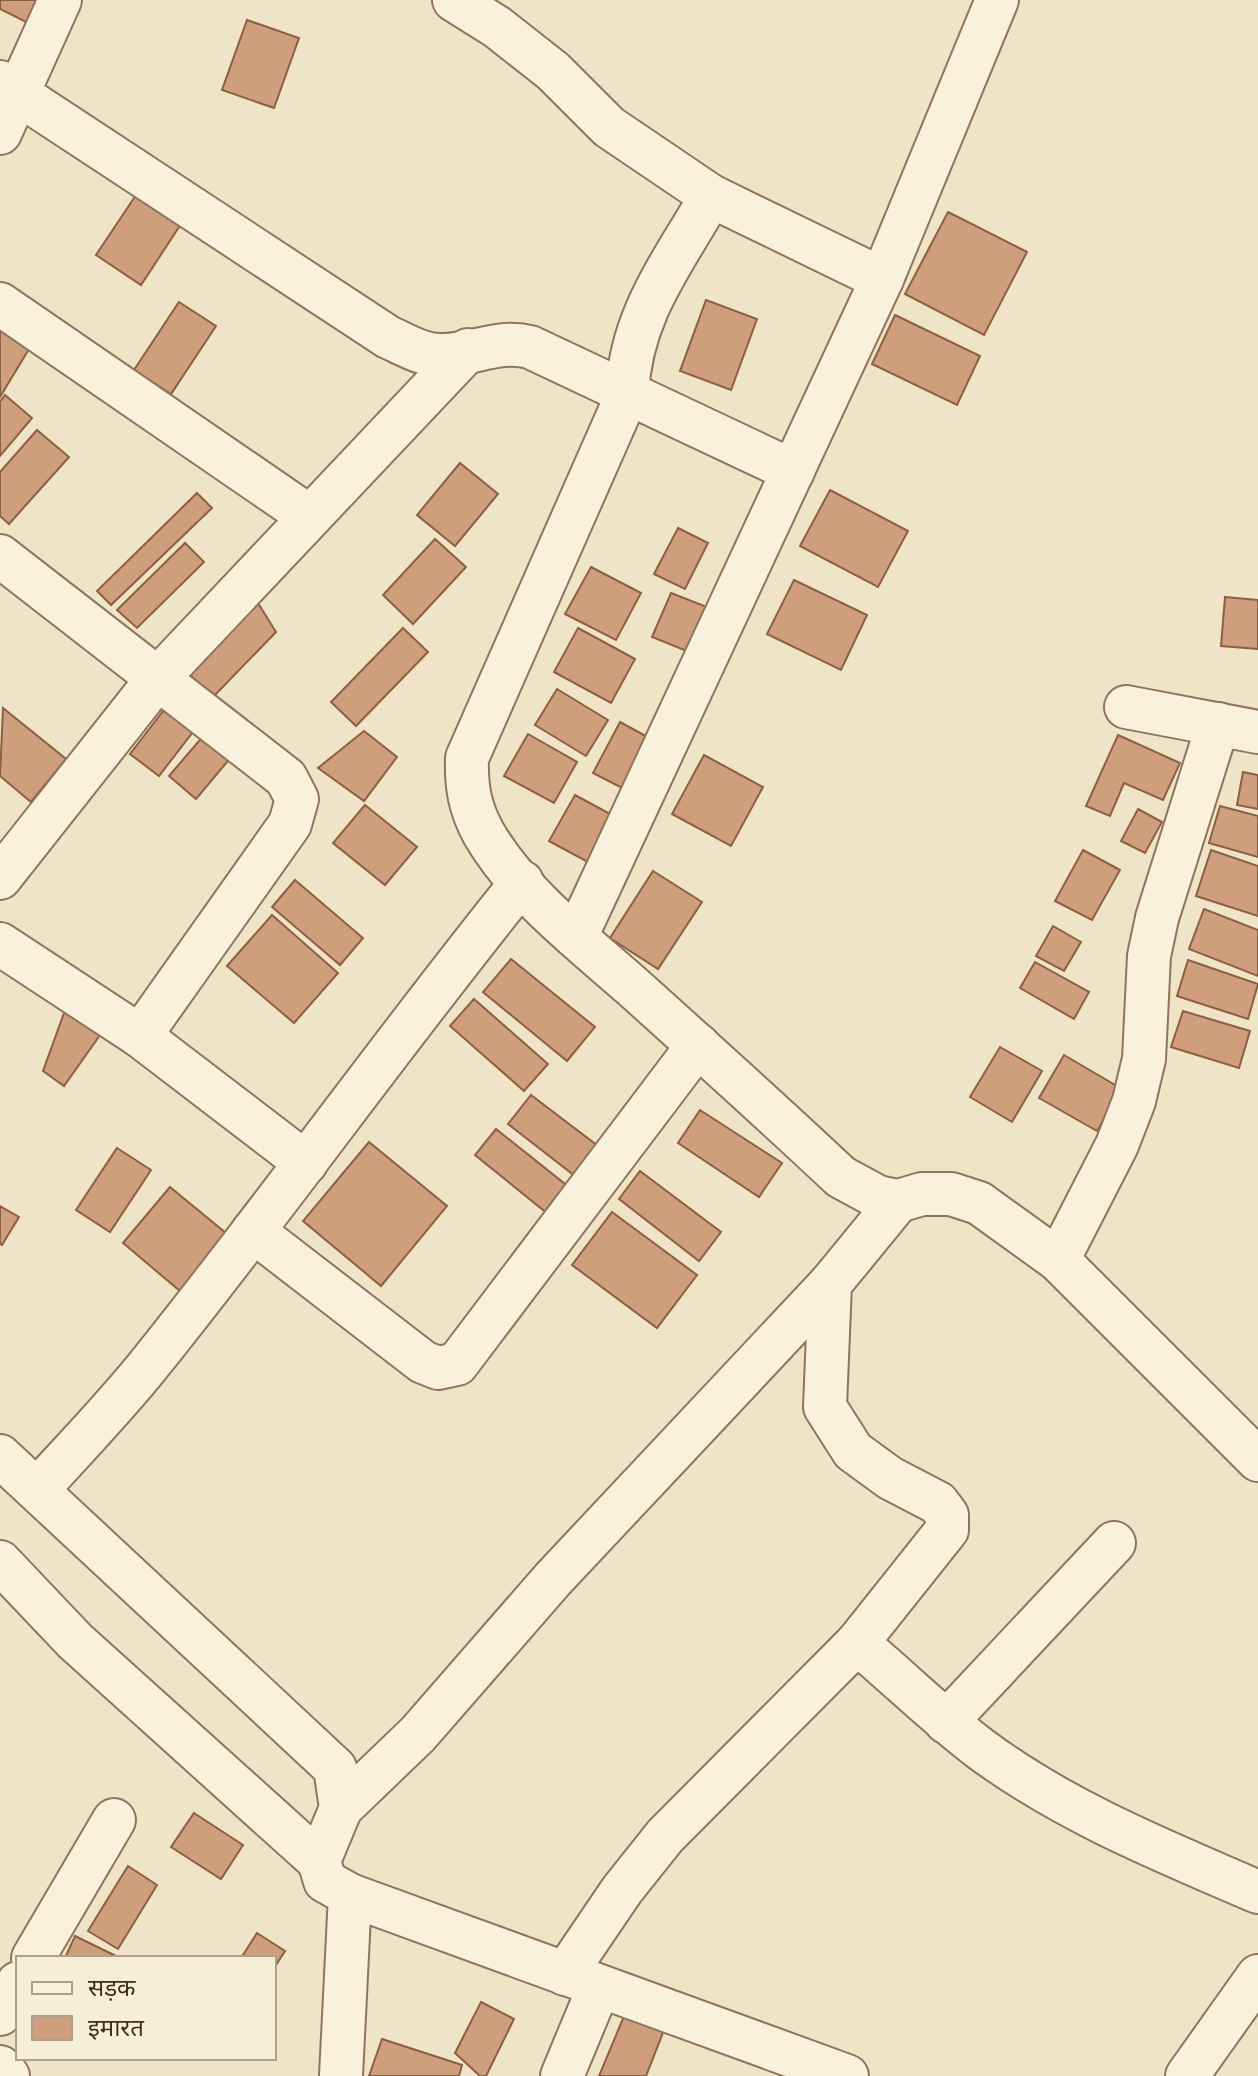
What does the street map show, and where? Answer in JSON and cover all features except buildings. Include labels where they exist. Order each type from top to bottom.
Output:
[{"type":"street","points":[[0,133],[9,87],[60,0]]},
{"type":"street","points":[[454,0],[497,27],[553,71],[609,127],[711,196],[882,279]]},
{"type":"street","points":[[576,937],[882,279],[997,0]]},
{"type":"street","points":[[9,87],[388,337],[425,354],[444,356],[511,343],[530,347],[793,471]]},
{"type":"street","points":[[711,196],[640,320],[628,366],[627,395],[467,758],[466,785],[471,809],[486,837],[522,882],[576,937],[841,1177],[878,1197],[898,1201],[922,1194],[951,1194],[979,1203],[1058,1260],[1258,1460]]},
{"type":"street","points":[[0,304],[310,517]]},
{"type":"street","points":[[0,878],[158,678],[468,350]]},
{"type":"street","points":[[0,556],[286,778],[297,799],[297,810],[140,1036]]},
{"type":"street","points":[[1058,1260],[1117,1145],[1134,1101],[1144,1059],[1149,956],[1157,918],[1238,728],[1126,707]]},
{"type":"street","points":[[38,1489],[149,1365],[306,1163],[437,987],[522,882]]},
{"type":"street","points":[[0,944],[140,1036],[306,1163]]},
{"type":"street","points":[[253,1231],[423,1362],[438,1368],[457,1364],[698,1045]]},
{"type":"street","points":[[319,1861],[341,1808],[418,1734],[553,1579],[830,1284],[898,1201]]},
{"type":"street","points":[[562,2076],[582,1981],[622,1890],[665,1836],[857,1643],[941,1542],[947,1530],[947,1515],[938,1503],[890,1478],[853,1451],[825,1407],[830,1284]]},
{"type":"street","points":[[0,1456],[335,1768],[340,1785],[341,1808]]},
{"type":"street","points":[[946,1722],[1114,1543]]},
{"type":"street","points":[[0,1562],[75,1641],[319,1861],[325,1881],[350,1895],[847,2076]]},
{"type":"street","points":[[857,1643],[946,1722],[1021,1776],[1111,1828],[1258,1892]]},
{"type":"street","points":[[34,1956],[114,1820]]},
{"type":"street","points":[[341,2076],[350,1895]]},
{"type":"street","points":[[1187,2076],[1258,1976]]},
{"type":"street","points":[[0,2014],[16,1986]]},
{"type":"street","points":[[0,2067],[8,2076]]}]
